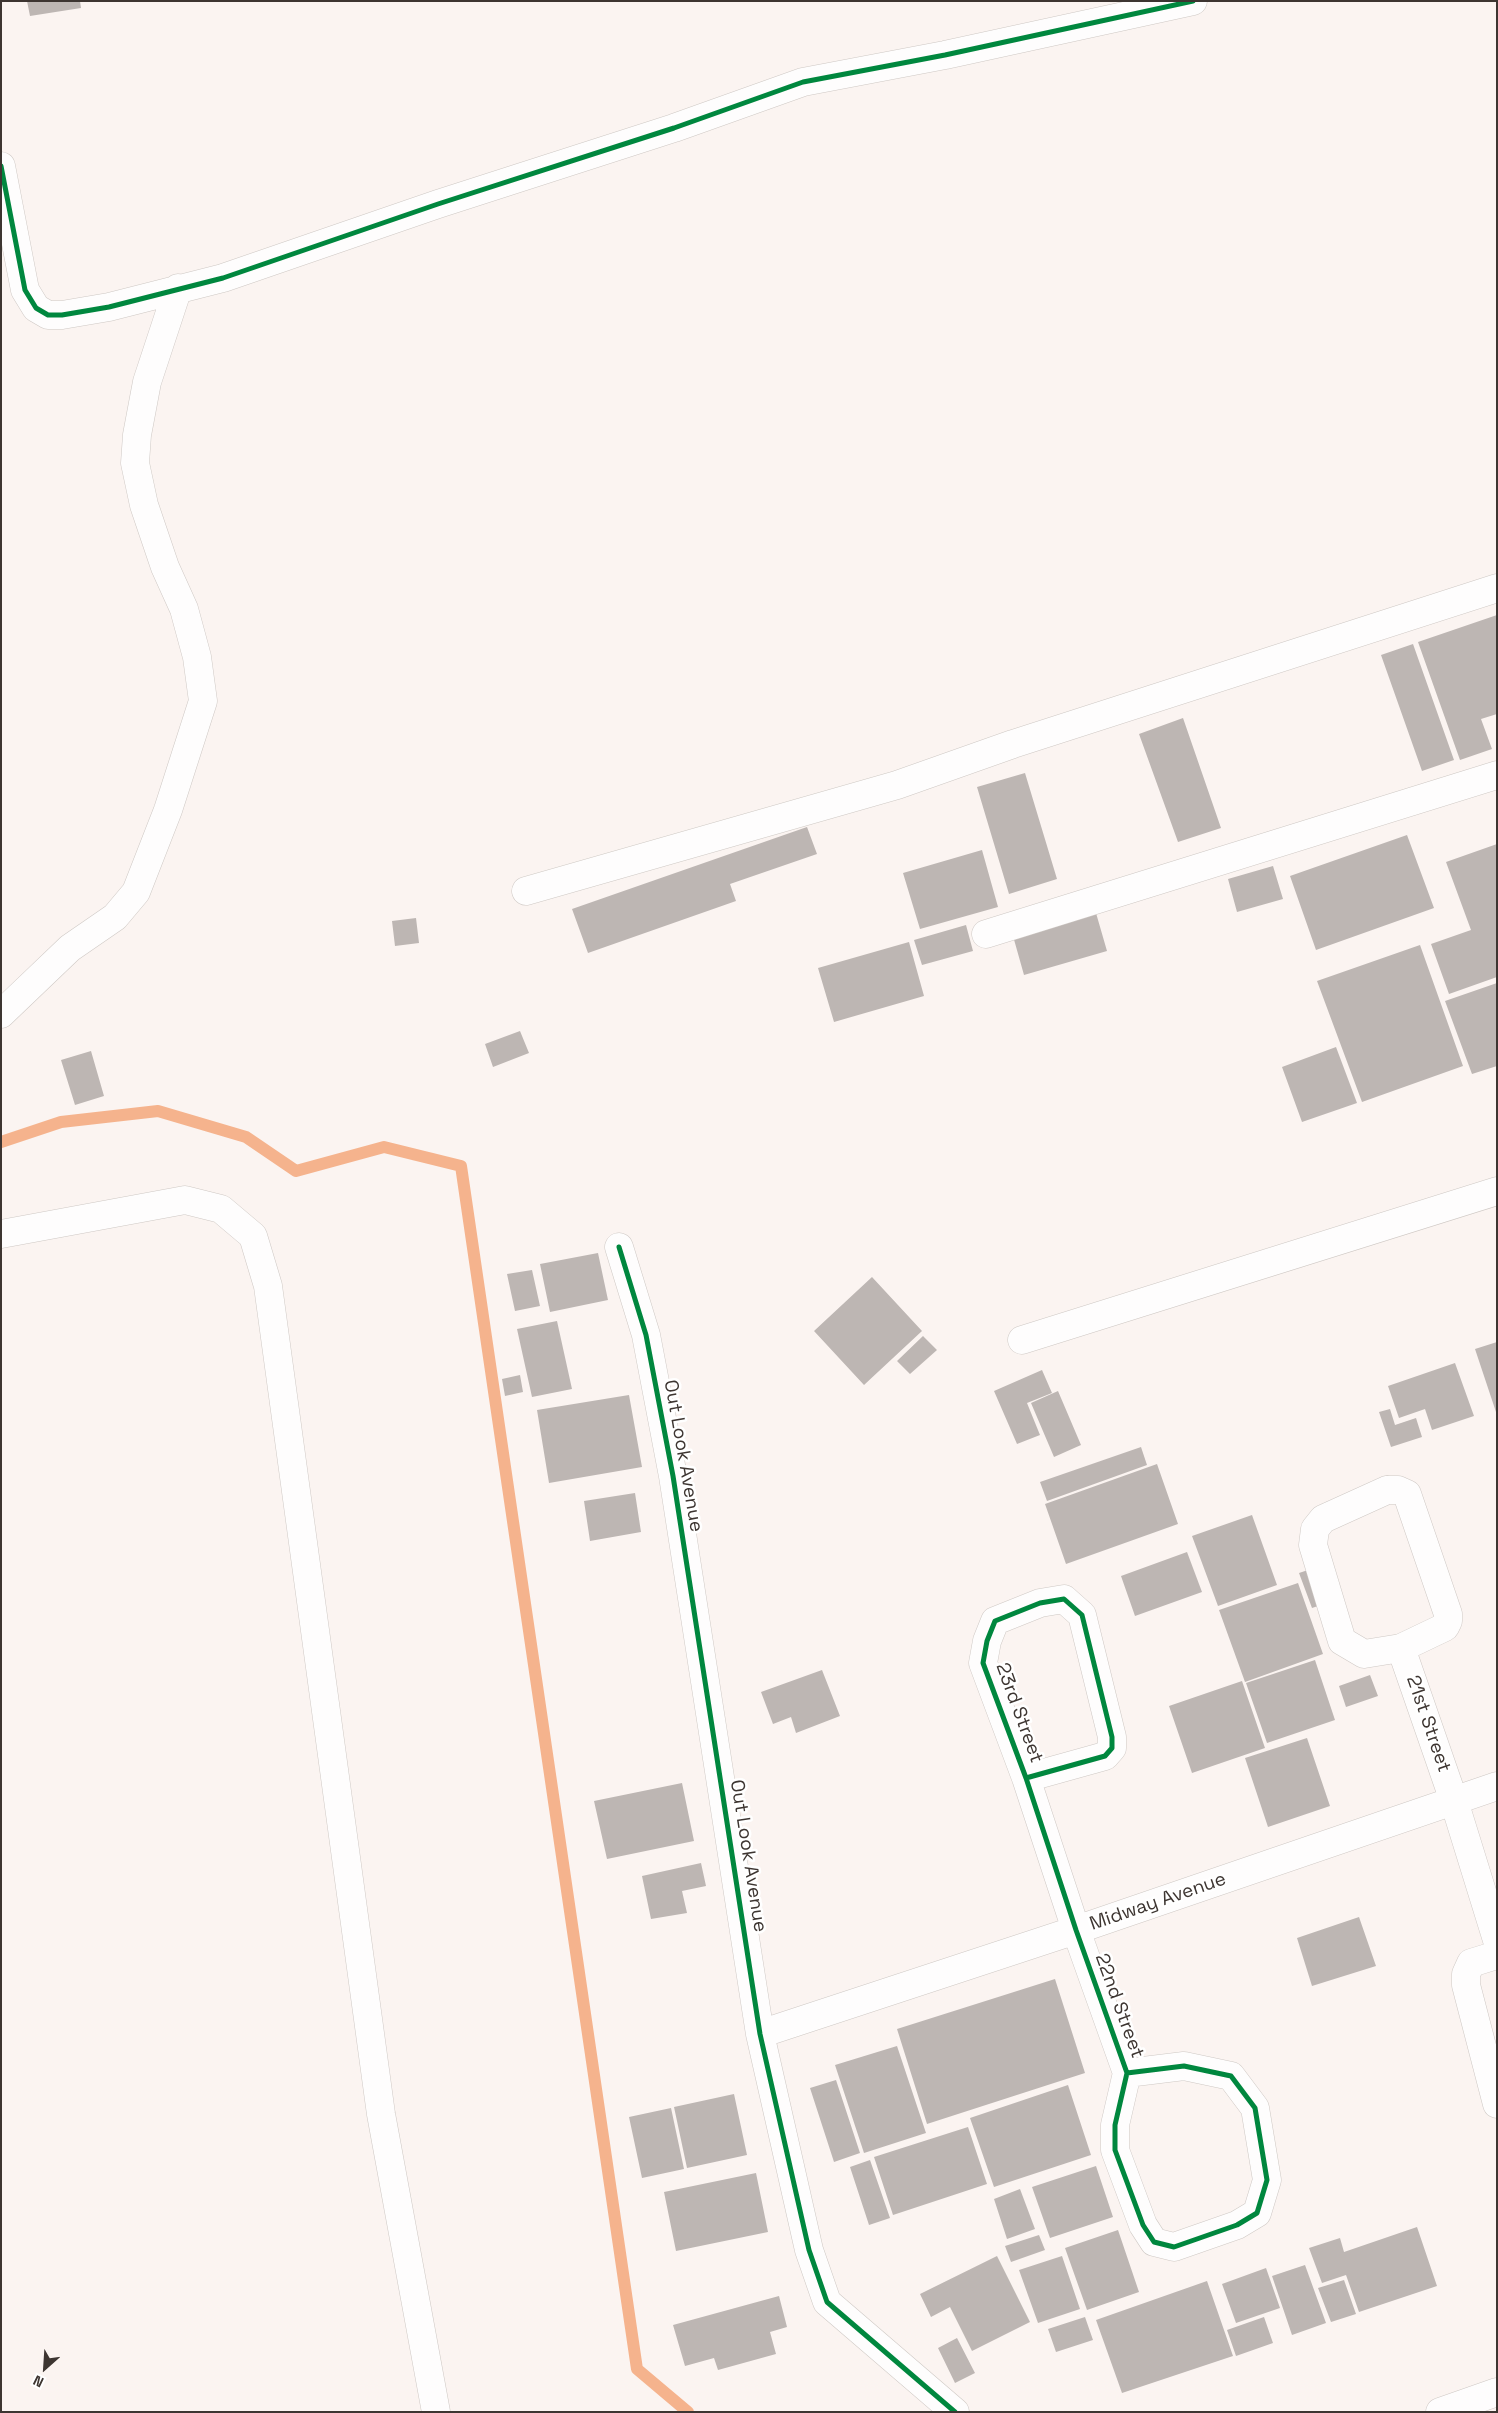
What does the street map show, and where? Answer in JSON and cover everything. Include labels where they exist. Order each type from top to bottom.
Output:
[{"type":"street","points":[[1,166],[25,290],[36,308],[48,315],[62,315],[109,306],[223,278],[438,204],[674,128],[803,82],[945,55],[1193,1]]},
{"type":"street","points":[[1,1014],[70,948],[115,917],[136,892],[168,810],[203,701],[197,657],[184,609],[144,505],[135,463],[136,435],[147,382],[178,288]]},
{"type":"street","points":[[526,891],[897,785],[1013,744],[1497,588]]},
{"type":"street","points":[[986,934],[1497,775]]},
{"type":"street","points":[[1022,1340],[1497,1191]]},
{"type":"street","points":[[1,1234],[185,1200],[221,1209],[253,1236],[268,1286],[381,2114],[436,2412]]},
{"type":"street","name":"Out Look Avenue","points":[[619,1247],[646,1335],[673,1476],[760,2034],[809,2250],[827,2302],[955,2412]]},
{"type":"street","points":[[1387,1490],[1398,1490],[1407,1494],[1448,1614],[1445,1627],[1401,1648],[1364,1654],[1342,1641],[1313,1545],[1315,1529],[1323,1519],[1387,1490]]},
{"type":"street","name":"23rd Street","points":[[1026,1778],[1105,1756],[1112,1748],[1112,1737],[1082,1615],[1064,1599],[1040,1603],[995,1621],[986,1641],[983,1663],[1026,1778],[1076,1930]]},
{"type":"street","name":"21st Street","points":[[1401,1648],[1454,1801],[1497,1940]]},
{"type":"street","name":"Midway Avenue","points":[[760,2034],[1076,1930],[1497,1786]]},
{"type":"street","name":"22nd Street","points":[[1076,1930],[1127,2073],[1115,2125],[1116,2150],[1144,2225],[1154,2242],[1174,2248],[1237,2225],[1258,2213],[1267,2180],[1255,2108],[1230,2076],[1184,2066],[1127,2073]]},
{"type":"street","points":[[1497,1955],[1471,1963],[1466,1974],[1466,1985],[1497,2104]]},
{"type":"street","points":[[1440,2412],[1497,2392]]},
{"type":"building","points":[[27,1],[80,1],[81,8],[30,16]]},
{"type":"building","points":[[1497,615],[1497,714],[1481,719],[1492,749],[1460,760],[1418,642]]},
{"type":"building","points":[[1413,644],[1454,760],[1422,771],[1381,655]]},
{"type":"building","points":[[1183,718],[1221,828],[1178,842],[1139,734]]},
{"type":"building","points":[[1025,773],[1057,879],[1009,894],[977,787]]},
{"type":"building","points":[[807,827],[817,854],[730,884],[736,901],[588,953],[572,909]]},
{"type":"building","points":[[1407,835],[1434,908],[1316,950],[1290,876]]},
{"type":"building","points":[[1497,844],[1497,977],[1449,994],[1431,944],[1471,930],[1446,862]]},
{"type":"building","points":[[982,850],[998,907],[920,929],[903,873]]},
{"type":"building","points":[[1273,866],[1283,899],[1237,912],[1228,879]]},
{"type":"building","points":[[1096,913],[1107,951],[1024,975],[1013,936]]},
{"type":"building","points":[[416,918],[419,943],[395,946],[392,921]]},
{"type":"building","points":[[966,925],[973,951],[922,965],[914,940]]},
{"type":"building","points":[[909,942],[924,996],[834,1022],[818,968]]},
{"type":"building","points":[[1420,945],[1463,1066],[1362,1102],[1317,981]]},
{"type":"building","points":[[1497,983],[1497,1066],[1472,1074],[1445,1001]]},
{"type":"building","points":[[520,1031],[529,1053],[493,1067],[485,1044]]},
{"type":"building","points":[[1336,1047],[1357,1103],[1302,1122],[1282,1067]]},
{"type":"building","points":[[91,1051],[104,1096],[75,1105],[61,1060]]},
{"type":"building","points":[[598,1253],[608,1300],[550,1312],[540,1264]]},
{"type":"building","points":[[532,1270],[540,1306],[515,1311],[507,1274]]},
{"type":"building","points":[[872,1277],[922,1331],[864,1385],[814,1331]]},
{"type":"building","points":[[557,1321],[572,1389],[532,1397],[517,1329]]},
{"type":"building","points":[[923,1336],[937,1350],[910,1374],[897,1361]]},
{"type":"building","points":[[1497,1342],[1497,1412],[1496,1412],[1475,1349]]},
{"type":"building","points":[[1455,1363],[1474,1416],[1432,1430],[1425,1409],[1399,1418],[1388,1386]]},
{"type":"building","points":[[1042,1370],[1052,1393],[1027,1403],[1040,1435],[1017,1444],[994,1391]]},
{"type":"building","points":[[520,1375],[523,1392],[505,1396],[502,1379]]},
{"type":"building","points":[[1058,1391],[1081,1445],[1054,1457],[1031,1403]]},
{"type":"building","points":[[629,1395],[642,1467],[549,1483],[537,1410]]},
{"type":"building","points":[[1390,1409],[1395,1425],[1416,1418],[1422,1437],[1391,1447],[1379,1412]]},
{"type":"building","points":[[1141,1447],[1147,1465],[1047,1501],[1040,1482]]},
{"type":"building","points":[[1157,1464],[1178,1524],[1066,1564],[1045,1504]]},
{"type":"building","points":[[635,1493],[641,1532],[590,1541],[584,1501]]},
{"type":"building","points":[[1252,1515],[1277,1585],[1218,1606],[1192,1536]]},
{"type":"building","points":[[1187,1552],[1202,1592],[1135,1616],[1121,1576]]},
{"type":"building","points":[[1314,1568],[1327,1603],[1312,1608],[1299,1573]]},
{"type":"building","points":[[1298,1583],[1323,1654],[1245,1682],[1219,1610]]},
{"type":"building","points":[[1315,1660],[1335,1720],[1267,1743],[1246,1683]]},
{"type":"building","points":[[822,1670],[840,1716],[796,1733],[791,1717],[773,1724],[761,1692]]},
{"type":"building","points":[[1370,1675],[1378,1696],[1346,1707],[1339,1686]]},
{"type":"building","points":[[1242,1681],[1265,1748],[1192,1773],[1169,1706]]},
{"type":"building","points":[[1307,1738],[1330,1806],[1268,1827],[1245,1758]]},
{"type":"building","points":[[682,1783],[694,1841],[607,1859],[594,1801]]},
{"type":"building","points":[[701,1863],[706,1886],[682,1891],[687,1913],[651,1919],[642,1876]]},
{"type":"building","points":[[1359,1917],[1376,1966],[1312,1986],[1297,1938]]},
{"type":"building","points":[[1055,1979],[1085,2073],[927,2124],[897,2029]]},
{"type":"building","points":[[897,2046],[926,2133],[864,2153],[835,2065]]},
{"type":"building","points":[[836,2080],[860,2153],[834,2162],[810,2088]]},
{"type":"building","points":[[1068,2085],[1091,2155],[994,2187],[970,2118]]},
{"type":"building","points":[[734,2094],[747,2155],[687,2168],[674,2107]]},
{"type":"building","points":[[671,2108],[684,2169],[642,2178],[629,2117]]},
{"type":"building","points":[[968,2127],[987,2184],[893,2215],[874,2157]]},
{"type":"building","points":[[870,2160],[890,2218],[869,2225],[850,2167]]},
{"type":"building","points":[[1096,2166],[1113,2217],[1050,2238],[1032,2187]]},
{"type":"building","points":[[756,2173],[768,2232],[676,2251],[664,2192]]},
{"type":"building","points":[[1020,2189],[1035,2229],[1007,2239],[994,2199]]},
{"type":"building","points":[[1417,2227],[1437,2286],[1359,2312],[1346,2275],[1322,2283],[1309,2248],[1340,2238],[1344,2252]]},
{"type":"building","points":[[1118,2230],[1139,2292],[1087,2310],[1065,2248]]},
{"type":"building","points":[[1039,2235],[1045,2250],[1011,2262],[1005,2246]]},
{"type":"building","points":[[997,2256],[1030,2322],[972,2351],[950,2307],[931,2317],[920,2294]]},
{"type":"building","points":[[1062,2256],[1080,2309],[1038,2323],[1019,2270]]},
{"type":"building","points":[[1305,2265],[1326,2323],[1292,2335],[1272,2276]]},
{"type":"building","points":[[1266,2268],[1280,2308],[1236,2323],[1222,2284]]},
{"type":"building","points":[[1344,2280],[1356,2314],[1331,2322],[1318,2288]]},
{"type":"building","points":[[1207,2281],[1233,2356],[1122,2393],[1096,2320]]},
{"type":"building","points":[[779,2296],[787,2327],[770,2332],[776,2354],[718,2370],[714,2358],[685,2366],[673,2325]]},
{"type":"building","points":[[1085,2317],[1093,2340],[1056,2352],[1048,2329]]},
{"type":"building","points":[[1264,2317],[1273,2343],[1236,2356],[1227,2330]]},
{"type":"building","points":[[957,2338],[975,2373],[955,2383],[938,2348]]},
{"type":"waterway","points":[[1,1142],[61,1122],[158,1111],[246,1137],[296,1171],[384,1147],[461,1166],[637,2369],[688,2412]]},
{"type":"cycle path","points":[[1,166],[25,290],[36,308],[48,315],[62,315],[109,307],[223,278],[438,204],[674,128],[803,82],[945,55],[1193,1]]},
{"type":"cycle path","points":[[619,1247],[646,1335],[673,1476],[760,2034],[809,2250],[827,2302],[955,2412]]},
{"type":"cycle path","points":[[1026,1778],[1105,1756],[1112,1748],[1112,1737],[1082,1615],[1064,1599],[1040,1603],[995,1621],[987,1641],[983,1663],[1026,1778],[1076,1930],[1127,2073],[1115,2125],[1115,2150],[1143,2225],[1154,2242],[1174,2247],[1237,2225],[1257,2213],[1267,2180],[1255,2108],[1231,2076],[1184,2066],[1127,2073]]}]
